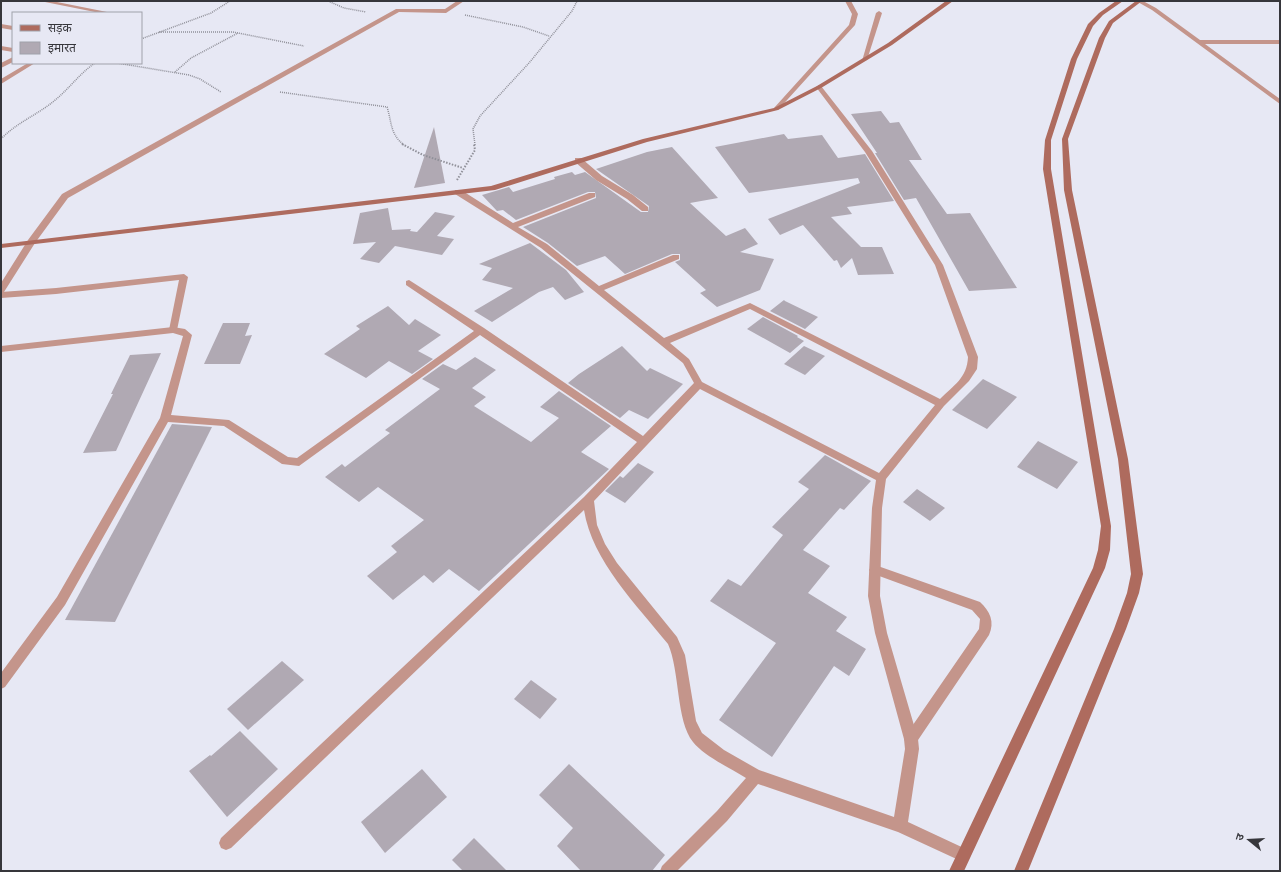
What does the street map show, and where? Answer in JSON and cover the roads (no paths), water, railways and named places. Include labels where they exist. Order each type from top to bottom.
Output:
[{"type":"main road","points":[[1,246],[492,188],[645,140],[776,109],[819,87],[890,44],[950,1]]},
{"type":"main road","points":[[956,871],[1099,568],[1104,550],[1106,526],[1047,169],[1048,140],[1074,59],[1090,25],[1101,14],[1120,1]]},
{"type":"main road","points":[[1021,871],[1120,629],[1133,593],[1137,574],[1123,459],[1068,190],[1065,140],[1102,38],[1111,22],[1139,1]]},
{"type":"street","points":[[43,1],[104,12]]},
{"type":"street","points":[[1,290],[31,242],[65,196],[398,10],[429,12],[446,11],[461,1]]},
{"type":"street","points":[[776,109],[852,25],[855,14],[848,1]]},
{"type":"street","points":[[1139,1],[1199,42],[1280,102]]},
{"type":"street","points":[[864,60],[879,13]]},
{"type":"street","points":[[1,26],[12,28]]},
{"type":"street","points":[[1199,42],[1280,42]]},
{"type":"street","points":[[1,48],[12,50]]},
{"type":"street","points":[[1,66],[12,60]]},
{"type":"street","points":[[1,82],[30,64]]},
{"type":"street","points":[[819,87],[868,151],[939,265],[973,357],[972,369],[966,379],[941,404],[881,478],[876,508],[874,596],[881,633],[911,739],[911,758],[900,826]]},
{"type":"street","points":[[578,160],[599,178],[630,196],[645,209]]},
{"type":"street","points":[[454,192],[513,226],[544,246],[686,361],[698,384],[881,478]]},
{"type":"street","points":[[513,226],[592,195]]},
{"type":"street","points":[[598,289],[676,258]]},
{"type":"street","points":[[1,295],[56,291],[184,277],[173,330]]},
{"type":"street","points":[[409,283],[481,330],[645,442]]},
{"type":"street","points":[[664,342],[750,306],[941,404]]},
{"type":"street","points":[[1,349],[173,330],[182,331],[188,335],[165,418],[61,601],[1,683]]},
{"type":"street","points":[[165,418],[226,423],[286,461],[299,462],[481,330]]},
{"type":"street","points":[[226,843],[588,500],[645,442],[698,384]]},
{"type":"street","points":[[588,500],[592,525],[600,546],[613,566],[673,641],[679,655],[690,721],[697,737],[719,755],[756,776],[900,826],[963,855]]},
{"type":"street","points":[[875,570],[976,606],[985,613],[987,622],[985,631],[911,739]]},
{"type":"street","points":[[667,871],[722,816],[756,776]]}]
